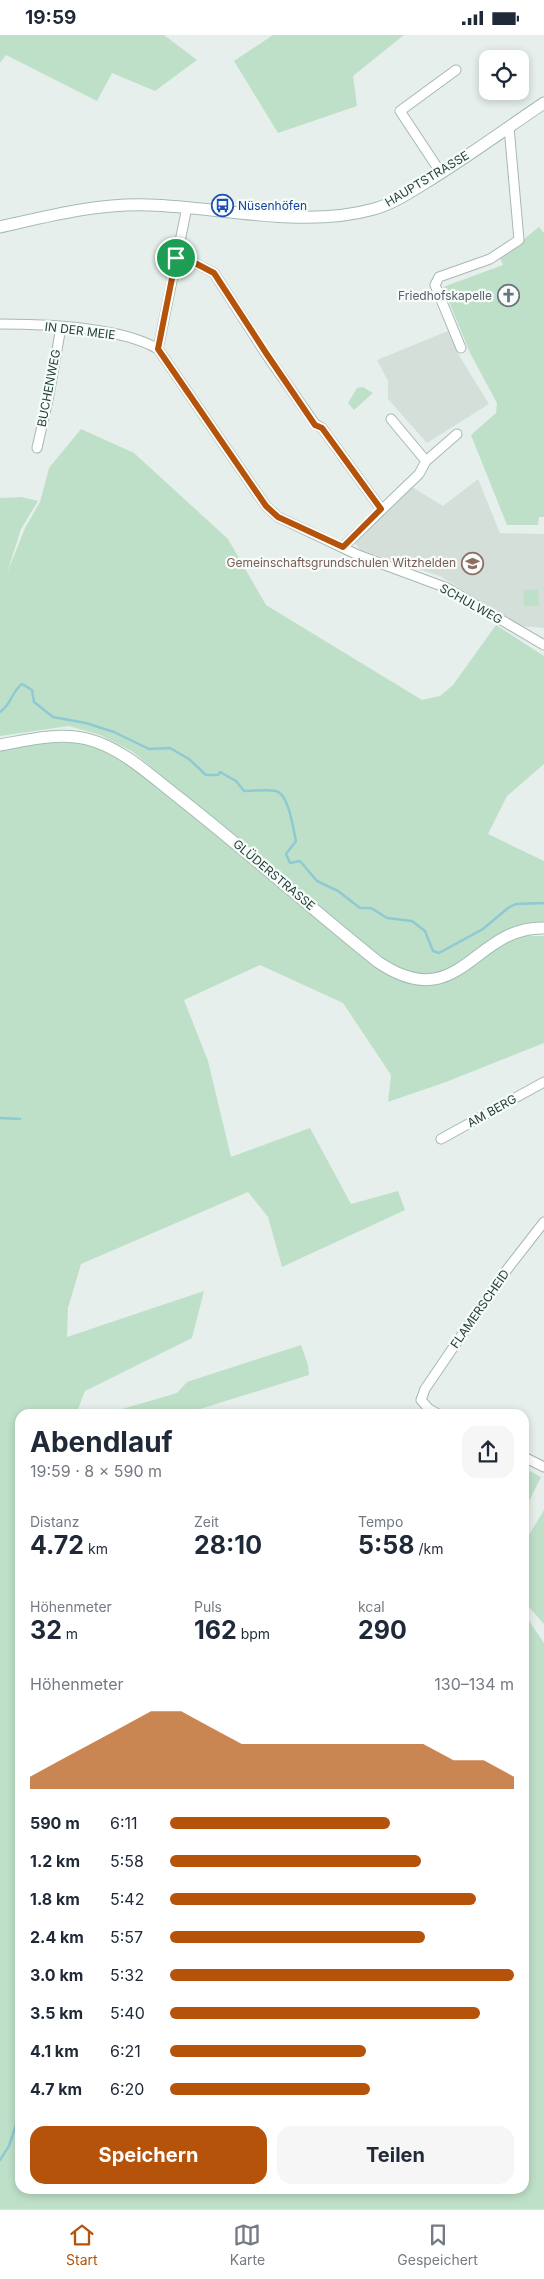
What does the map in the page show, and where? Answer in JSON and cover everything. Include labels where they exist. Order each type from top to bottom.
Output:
[{"type":"main road","name":"HAUPTSTRASSE","points":[[0,227],[76,210],[109,206],[149,205],[187,207],[330,218],[377,208],[403,196],[441,173],[544,103]]},
{"type":"main road","name":"GLÜDERSTRASSE","points":[[0,745],[61,737],[86,739],[109,748],[144,771],[234,841],[378,962],[401,975],[420,980],[443,978],[458,970],[505,937],[520,931],[544,928]]},
{"type":"street","points":[[441,173],[400,111],[456,70]]},
{"type":"street","points":[[461,348],[435,285],[439,277],[490,259],[519,241],[509,127]]},
{"type":"street","points":[[158,349],[187,207]]},
{"type":"street","points":[[176,258],[193,262],[214,273],[315,425],[322,428],[381,509]]},
{"type":"street","name":"IN DER MEIE","points":[[0,324],[61,327],[115,333],[149,343],[158,349]]},
{"type":"street","name":"BUCHENWEG","points":[[37,448],[61,327]]},
{"type":"street","name":"SCHULWEG","points":[[158,349],[266,506],[278,517],[358,555],[447,588],[544,645]]},
{"type":"street","points":[[391,419],[426,461]]},
{"type":"street","points":[[343,547],[418,474],[426,461],[458,434]]},
{"type":"street","name":"AM BERG","points":[[441,1139],[544,1082]]},
{"type":"street","name":"FLAMERSCHEID","points":[[429,1409],[421,1400],[425,1389],[502,1276],[544,1222]]},
{"type":"street","points":[[529,1460],[544,1467]]},
{"type":"shaded area","points":[[448,331],[460,357],[489,404],[427,443],[388,399],[388,381],[377,360]]},
{"type":"shaded area","name":"Gemeinschaftsgrundschulen Witzhelden","points":[[478,479],[500,533],[544,534],[544,628],[519,626],[440,576],[360,550],[354,542],[412,487],[443,506]]},
{"type":"green space","points":[[0,35],[164,35],[197,60],[155,91],[112,73],[97,101],[6,55],[0,63]]},
{"type":"green space","points":[[273,35],[404,35],[353,76],[357,106],[278,133],[234,61]]},
{"type":"green space","points":[[539,227],[544,233],[544,517],[539,517],[538,525],[507,525],[471,435],[496,413],[497,403],[471,355],[443,287],[503,265],[500,258]]},
{"type":"green space","points":[[363,387],[373,393],[354,410],[348,403],[357,388]]},
{"type":"green space","points":[[81,429],[134,453],[228,539],[266,605],[422,700],[440,696],[453,685],[496,625],[544,656],[544,764],[507,796],[488,834],[544,861],[544,924],[521,927],[499,934],[483,944],[459,964],[446,971],[433,974],[408,970],[384,958],[362,942],[133,752],[100,735],[69,726],[0,736],[0,498],[21,497],[38,501],[21,529],[7,573],[25,528],[40,502],[49,468]]},
{"type":"green space","points":[[538,589],[539,606],[524,606],[523,590]]},
{"type":"green space","points":[[47,743],[79,743],[101,750],[131,767],[237,851],[370,961],[401,980],[413,984],[429,983],[482,958],[520,936],[544,936],[544,1043],[446,1082],[388,1102],[391,1075],[343,1003],[260,965],[184,1000],[208,1061],[231,1157],[310,1128],[351,1204],[398,1191],[405,1210],[282,1267],[268,1217],[248,1192],[81,1264],[68,1308],[67,1337],[204,1291],[192,1338],[85,1391],[78,1409],[15,1409],[15,2194],[529,2194],[529,1621],[544,1643],[544,2209],[0,2209],[0,751]]},
{"type":"green space","points":[[301,1345],[308,1365],[309,1375],[200,1409],[122,1409],[177,1393],[187,1382]]},
{"type":"green space","points":[[529,1471],[541,1477],[529,1501]]},
{"type":"green space","points":[[544,1510],[544,1624],[529,1607],[529,1535]]},
{"type":"waterway","points":[[0,712],[22,684],[32,690],[34,702],[53,717],[86,723],[114,732],[149,749],[170,748],[189,759],[206,775],[218,775],[220,772],[236,781],[244,791],[276,791],[284,798],[287,805],[296,841],[286,854],[290,863],[300,861],[317,881],[338,891],[360,908],[371,908],[387,918],[412,921],[425,931],[433,951],[439,953],[483,929],[508,908],[516,904],[544,903]]},
{"type":"waterway","points":[[0,1118],[20,1119]]},
{"type":"waterway","points":[[0,2160],[9,2146],[15,2128]]},
{"type":"place","name":"Nüsenhöfen","points":[[222,206]]},
{"type":"place","name":"Friedhofskapelle","points":[[508,296]]},
{"type":"place","name":"Gemeinschaftsgrundschulen Witzhelden","points":[[472,563]]},
{"type":"route","points":[[176,258],[193,262],[214,273],[315,425],[322,428],[381,509],[343,547],[278,517],[266,506],[244,477],[158,349],[176,258]]}]
